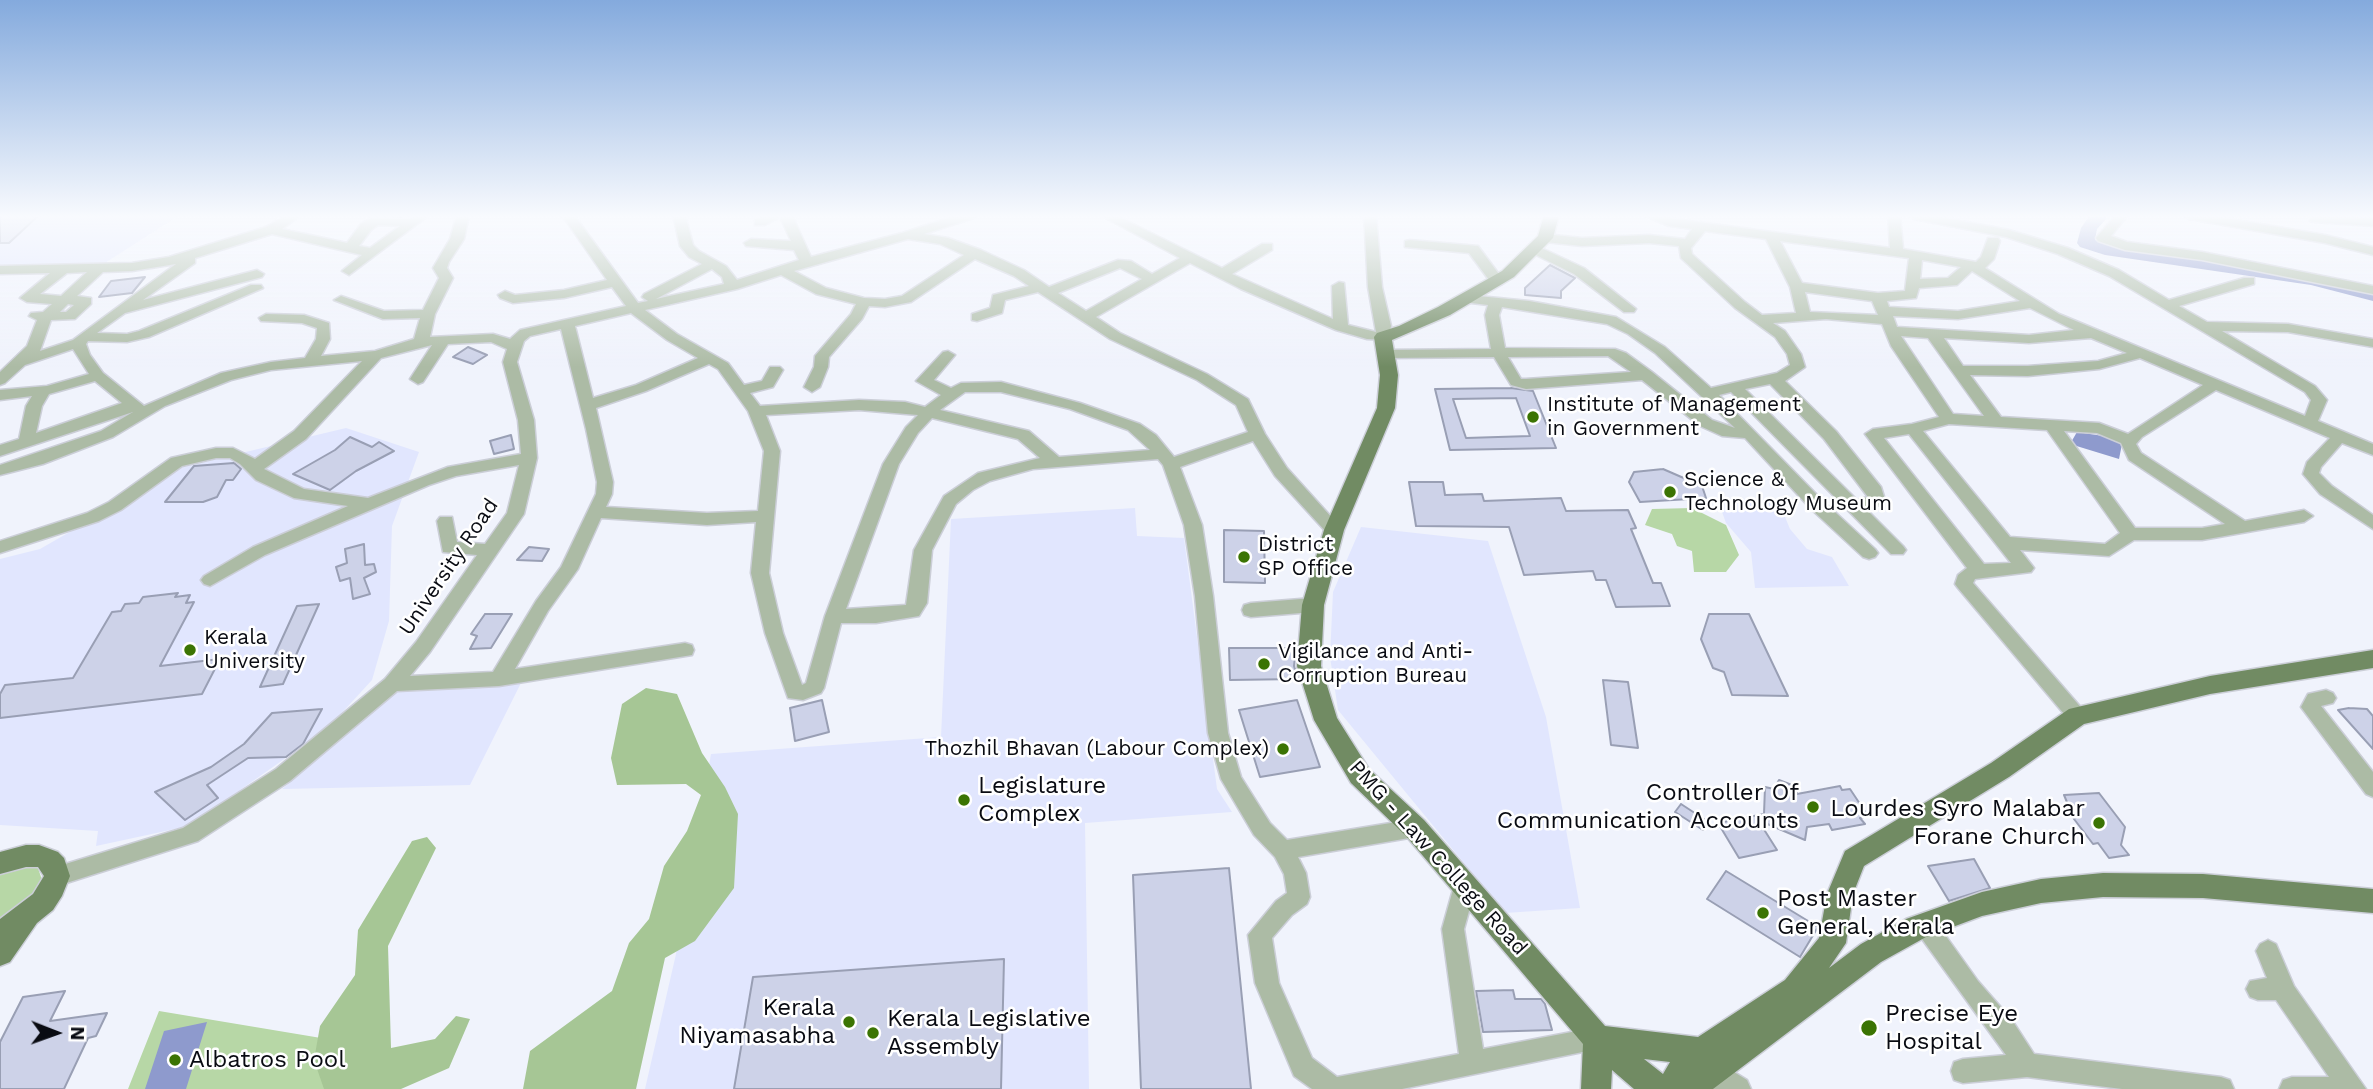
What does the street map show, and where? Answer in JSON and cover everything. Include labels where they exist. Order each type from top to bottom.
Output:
[{"type":"main road","points":[[1385,345],[1405,330],[1468,299],[1497,281],[1515,266]]},
{"type":"main road","name":"PMG - Law College Road","points":[[1385,345],[1389,375],[1386,408],[1334,530],[1313,605],[1309,666],[1326,720],[1360,776],[1415,828],[1598,1039],[1657,1089]]},
{"type":"main road","points":[[1681,1089],[1703,1060],[1795,989],[1832,943],[1840,894],[1854,859],[2000,770],[2077,716],[2210,685],[2373,659]]},
{"type":"main road","points":[[0,863],[26,856],[39,856],[55,866],[57,876],[53,888],[0,953]]},
{"type":"main road","points":[[1671,1089],[1687,1062],[1703,1060],[1871,953],[1924,925],[1982,904],[2041,891],[2103,885],[2203,886],[2369,905]]},
{"type":"main road","points":[[0,931],[30,914]]},
{"type":"main road","points":[[1596,1089],[1598,1039],[1703,1060]]},
{"type":"street","points":[[0,271],[138,266]]},
{"type":"street","points":[[81,340],[181,266]]},
{"type":"street","points":[[349,271],[356,266]]},
{"type":"street","points":[[421,342],[428,314],[442,291],[446,278],[441,266]]},
{"type":"street","points":[[603,266],[633,306],[671,337],[723,366],[756,411],[772,451],[760,573],[774,633],[795,693],[814,688],[834,617],[900,446],[928,414],[952,394],[961,388],[982,386],[1033,394],[1134,427],[1150,439],[1167,459],[1193,525],[1204,596],[1218,733],[1231,779],[1262,829],[1283,850],[1296,873],[1299,897],[1284,908],[1260,935],[1267,983],[1283,1027],[1304,1067],[1333,1089]]},
{"type":"street","points":[[633,306],[708,266]]},
{"type":"street","points":[[714,266],[728,275],[732,286]]},
{"type":"street","points":[[0,451],[160,403],[226,376],[271,366],[376,355],[421,342],[493,338],[519,340],[567,322],[732,286],[799,266]]},
{"type":"street","points":[[784,271],[821,291],[864,302],[885,303],[906,299],[956,266]]},
{"type":"street","points":[[1004,266],[1019,273],[1115,337],[1202,377],[1243,402],[1257,434],[1281,471],[1334,530]]},
{"type":"street","points":[[977,317],[997,310],[998,298],[1044,289],[1113,266]]},
{"type":"street","points":[[1129,266],[1151,279]]},
{"type":"street","points":[[1086,317],[1175,266]]},
{"type":"street","points":[[1205,266],[1385,345],[1499,354],[1610,352],[1621,356],[1647,375],[1706,423],[1728,433],[1749,433]]},
{"type":"street","points":[[1222,274],[1236,266]]},
{"type":"street","points":[[1374,266],[1385,345]]},
{"type":"street","points":[[1486,266],[1497,281]]},
{"type":"street","points":[[1572,266],[1629,309]]},
{"type":"street","points":[[1698,266],[1740,305],[1780,334],[1798,362],[1798,367],[1793,372],[1774,379],[1707,393]]},
{"type":"street","points":[[1786,266],[1797,287],[1804,316]]},
{"type":"street","points":[[1884,315],[1911,295],[1914,266]]},
{"type":"street","points":[[1969,266],[2054,317],[2373,450]]},
{"type":"street","points":[[2097,266],[2311,389],[2319,400],[2310,423]]},
{"type":"street","points":[[2251,266],[2373,290]]},
{"type":"street","points":[[1912,284],[1952,282],[1974,267]]},
{"type":"street","points":[[0,380],[37,342],[42,315],[98,269]]},
{"type":"street","points":[[42,315],[70,316],[86,301],[27,298],[62,270]]},
{"type":"street","points":[[21,361],[81,340],[127,338],[144,334],[257,281],[119,310]]},
{"type":"street","points":[[2167,304],[2249,281]]},
{"type":"street","points":[[505,295],[513,299],[564,294],[614,282]]},
{"type":"street","points":[[1339,286],[1341,327]]},
{"type":"street","points":[[1797,287],[1933,334],[2029,340],[2095,332]]},
{"type":"street","points":[[1468,299],[1611,320],[1660,350],[1749,433],[1817,505],[1869,553]]},
{"type":"street","points":[[341,300],[383,315],[428,314]]},
{"type":"street","points":[[812,387],[821,367],[822,356],[857,316],[864,302]]},
{"type":"street","points":[[1496,302],[1492,315],[1499,354],[1510,376],[1521,383],[1647,375]]},
{"type":"street","points":[[1761,319],[1804,316],[1958,315],[2031,304]]},
{"type":"street","points":[[1884,315],[1913,370],[1948,419]]},
{"type":"street","points":[[266,318],[304,319],[324,326],[323,339],[310,362]]},
{"type":"street","points":[[499,678],[542,606],[569,569],[604,494],[605,482],[567,322]]},
{"type":"street","points":[[2200,326],[2288,328],[2373,343]]},
{"type":"street","points":[[1933,334],[1995,420]]},
{"type":"street","points":[[81,340],[83,355],[98,376],[138,409]]},
{"type":"street","points":[[418,379],[443,340]]},
{"type":"street","name":"University Road","points":[[57,876],[190,835],[283,775],[392,684],[423,647],[515,514],[523,489],[528,458],[526,420],[510,362],[519,340]]},
{"type":"street","points":[[1959,370],[2028,371],[2099,365],[2143,352]]},
{"type":"street","points":[[254,468],[300,435],[376,355]]},
{"type":"street","points":[[948,355],[924,381],[952,394]]},
{"type":"street","points":[[588,405],[652,384],[711,358]]},
{"type":"street","points":[[741,390],[768,384],[775,370]]},
{"type":"street","points":[[0,395],[44,390],[98,376]]},
{"type":"street","points":[[1774,379],[1830,435],[1875,491],[1877,500],[1856,506]]},
{"type":"street","points":[[2129,440],[2216,383]]},
{"type":"street","points":[[1734,387],[1856,506],[1897,551]]},
{"type":"street","points":[[26,443],[34,405],[44,390]]},
{"type":"street","points":[[756,411],[869,405],[905,407],[1023,435],[1055,462]]},
{"type":"street","points":[[0,470],[37,460],[107,434],[138,409]]},
{"type":"street","points":[[1979,571],[1873,434],[1913,429],[1948,419],[1995,420],[2110,430],[2129,440]]},
{"type":"street","points":[[2051,424],[2130,534]]},
{"type":"street","points":[[1913,429],[2025,568],[1979,571],[1967,575],[1964,584],[2077,716]]},
{"type":"street","points":[[834,617],[876,616],[912,611],[918,603],[923,550],[950,500],[984,477],[1055,462],[1167,459],[1257,434]]},
{"type":"street","points":[[2340,436],[2313,466],[2311,474],[2326,490],[2373,523]]},
{"type":"street","points":[[2129,440],[2129,448],[2135,456],[2242,527]]},
{"type":"street","points":[[0,547],[93,517],[115,506],[166,468],[188,458],[216,453],[233,453],[262,476],[300,494],[372,504]]},
{"type":"street","points":[[210,580],[259,551],[423,481],[454,471],[528,458]]},
{"type":"street","points":[[596,512],[707,519],[766,516]]},
{"type":"street","points":[[2005,543],[2109,550],[2130,534],[2202,534],[2304,516]]},
{"type":"street","points":[[446,521],[449,548],[491,550]]},
{"type":"street","points":[[1251,610],[1313,605]]},
{"type":"street","points":[[392,684],[499,678],[685,650]]},
{"type":"street","points":[[2326,698],[2315,699],[2311,707],[2373,788]]},
{"type":"street","points":[[1283,850],[1415,828]]},
{"type":"street","points":[[1465,886],[1453,929],[1473,1063]]},
{"type":"street","points":[[1924,925],[1970,989],[2003,1028],[2027,1065]]},
{"type":"street","points":[[2268,951],[2284,989],[2353,1089]]},
{"type":"street","points":[[2258,989],[2284,989]]},
{"type":"street","points":[[1338,1089],[1598,1039]]},
{"type":"street","points":[[1703,1060],[1738,1089]]},
{"type":"street","points":[[1963,1072],[2027,1065],[2221,1089]]},
{"type":"street","points":[[2292,1089],[2333,1089]]},
{"type":"shaded area","name":"Kerala University","points":[[346,428],[419,452],[392,526],[389,621],[372,680],[327,729],[189,826],[96,846],[98,831],[0,825],[0,559],[40,549],[183,467]]},
{"type":"shaded area","points":[[1717,498],[1778,500],[1790,529],[1807,549],[1832,557],[1849,586],[1755,588],[1751,552],[1726,523]]},
{"type":"shaded area","name":"Legislature Complex","points":[[1135,508],[1137,536],[1184,538],[1217,789],[1232,812],[1085,823],[1089,1089],[645,1089],[676,954],[711,754],[941,737],[951,519]]},
{"type":"shaded area","points":[[1361,527],[1488,541],[1546,717],[1580,908],[1505,913],[1338,710],[1330,657],[1333,592]]},
{"type":"shaded area","points":[[521,683],[470,785],[282,789],[396,691]]},
{"type":"green space","points":[[1692,508],[1726,525],[1739,555],[1726,572],[1694,572],[1692,551],[1677,546],[1672,534],[1645,525],[1652,509]]},
{"type":"green space","points":[[646,688],[677,694],[702,753],[725,787],[738,814],[734,888],[695,941],[665,958],[636,1089],[523,1089],[530,1051],[612,991],[629,943],[649,919],[664,866],[687,831],[701,795],[686,784],[617,785],[611,758],[622,704]]},
{"type":"green space","points":[[427,837],[436,848],[388,946],[391,1048],[435,1039],[456,1016],[470,1019],[449,1068],[401,1089],[324,1089],[314,1060],[320,1026],[355,975],[358,930],[412,841]]},
{"type":"green space","points":[[32,864],[38,868],[42,880],[34,896],[0,921],[0,868]]},
{"type":"green space","points":[[159,1011],[345,1042],[332,1089],[128,1089]]},
{"type":"water","points":[[2077,432],[2123,439],[2119,459],[2070,444]]},
{"type":"water","name":"Albatros Pool","points":[[207,1022],[186,1089],[145,1089],[164,1031]]},
{"type":"building","points":[[1549,266],[1575,278],[1561,291],[1561,298],[1525,295],[1525,288]]},
{"type":"building","points":[[145,277],[132,293],[99,297],[111,281]]},
{"type":"building","points":[[468,347],[487,355],[473,364],[453,357]]},
{"type":"building","name":"Institute of Management in Government","points":[[1511,388],[1533,391],[1556,448],[1450,450],[1435,389]],"holes":[[[1516,398],[1530,436],[1466,438],[1453,399]]]},
{"type":"building","points":[[511,435],[514,449],[494,454],[490,441]]},
{"type":"building","points":[[350,437],[372,447],[379,442],[394,451],[356,471],[330,490],[293,474],[335,450]]},
{"type":"building","points":[[234,463],[241,469],[233,480],[226,480],[217,497],[203,502],[165,502],[194,466]]},
{"type":"building","name":"Science & Technology Museum","points":[[1663,469],[1702,486],[1706,498],[1640,502],[1629,482],[1634,472]]},
{"type":"building","points":[[1409,482],[1443,482],[1445,495],[1482,494],[1484,501],[1561,498],[1566,511],[1628,510],[1636,528],[1631,529],[1653,583],[1661,583],[1670,606],[1616,607],[1606,580],[1596,580],[1593,571],[1524,575],[1509,527],[1416,526]]},
{"type":"building","name":"District SP Office","points":[[1224,530],[1264,531],[1265,583],[1224,582]]},
{"type":"building","points":[[364,544],[365,565],[374,564],[376,572],[364,578],[370,594],[353,599],[350,578],[340,581],[336,567],[347,563],[345,549]]},
{"type":"building","points":[[529,547],[549,549],[542,561],[517,560]]},
{"type":"building","points":[[178,593],[175,597],[190,595],[186,603],[194,602],[160,666],[220,659],[202,694],[0,718],[0,694],[5,685],[73,678],[112,612],[121,611],[125,604],[139,603],[143,597]]},
{"type":"building","points":[[319,604],[283,684],[260,687],[297,606]]},
{"type":"building","points":[[485,614],[512,614],[491,648],[470,649],[477,636],[471,634]]},
{"type":"building","points":[[1709,614],[1749,614],[1788,696],[1732,695],[1724,672],[1713,668],[1701,639]]},
{"type":"building","name":"Vigilance and Anti- Corruption Bureau","points":[[1229,648],[1296,648],[1294,666],[1298,679],[1230,680]]},
{"type":"building","points":[[1603,680],[1628,682],[1638,748],[1611,745]]},
{"type":"building","points":[[822,700],[829,732],[795,741],[790,708]]},
{"type":"building","name":"Thozhil Bhavan (Labour Complex)","points":[[1297,700],[1320,767],[1260,777],[1239,710]]},
{"type":"building","points":[[322,709],[303,744],[286,757],[248,758],[207,785],[218,798],[185,820],[155,792],[211,767],[244,744],[272,713]]},
{"type":"building","points":[[2367,709],[2373,716],[2373,749],[2338,710]]},
{"type":"building","name":"Controller Of Communication Accounts","points":[[1779,780],[1797,787],[1797,794],[1840,786],[1842,790],[1850,789],[1868,816],[1860,818],[1865,824],[1832,830],[1829,824],[1807,827],[1805,840],[1758,820],[1777,850],[1739,858],[1718,823],[1764,814],[1765,787],[1774,789]]},
{"type":"building","name":"Lourdes Syro Malabar Forane Church","points":[[2099,793],[2125,827],[2121,845],[2129,855],[2109,858],[2098,843],[2093,844],[2074,819],[2064,795]]},
{"type":"building","points":[[1681,804],[1710,823],[1703,830],[1675,812]]},
{"type":"building","points":[[1974,859],[1990,888],[1949,901],[1928,866]]},
{"type":"building","points":[[1229,868],[1251,1089],[1141,1089],[1133,875]]},
{"type":"building","name":"Post Master General, Kerala","points":[[1726,871],[1818,927],[1800,957],[1707,899]]},
{"type":"building","name":"Kerala Legislative Assembly","points":[[1004,959],[1001,1089],[734,1089],[753,977]]},
{"type":"building","points":[[1513,990],[1515,999],[1541,999],[1552,1030],[1483,1032],[1476,991]]},
{"type":"building","points":[[65,991],[50,1021],[107,1013],[96,1036],[88,1038],[64,1089],[0,1089],[0,1042],[23,997]]},
{"type":"waterway","points":[[2213,266],[2311,280],[2351,288],[2373,296]]},
{"type":"place","name":"Institute of Management in Government","points":[[1533,417]]},
{"type":"place","name":"Science & Technology Museum","points":[[1670,492]]},
{"type":"place","name":"District SP Office","points":[[1244,557]]},
{"type":"place","name":"Kerala University","points":[[190,650]]},
{"type":"place","name":"Vigilance and Anti- Corruption Bureau","points":[[1264,664]]},
{"type":"place","name":"Thozhil Bhavan (Labour Complex)","points":[[1283,749]]},
{"type":"place","name":"Legislature Complex","points":[[964,800]]},
{"type":"place","name":"Controller Of Communication Accounts","points":[[1813,807]]},
{"type":"place","name":"Lourdes Syro Malabar Forane Church","points":[[2099,823]]},
{"type":"place","name":"Post Master General, Kerala","points":[[1763,913]]},
{"type":"place","name":"Kerala Niyamasabha","points":[[849,1022]]},
{"type":"place","name":"Precise Eye Hospital","points":[[1869,1028]]},
{"type":"place","name":"Kerala Legislative Assembly","points":[[873,1033]]},
{"type":"place","name":"Albatros Pool","points":[[175,1060]]}]
